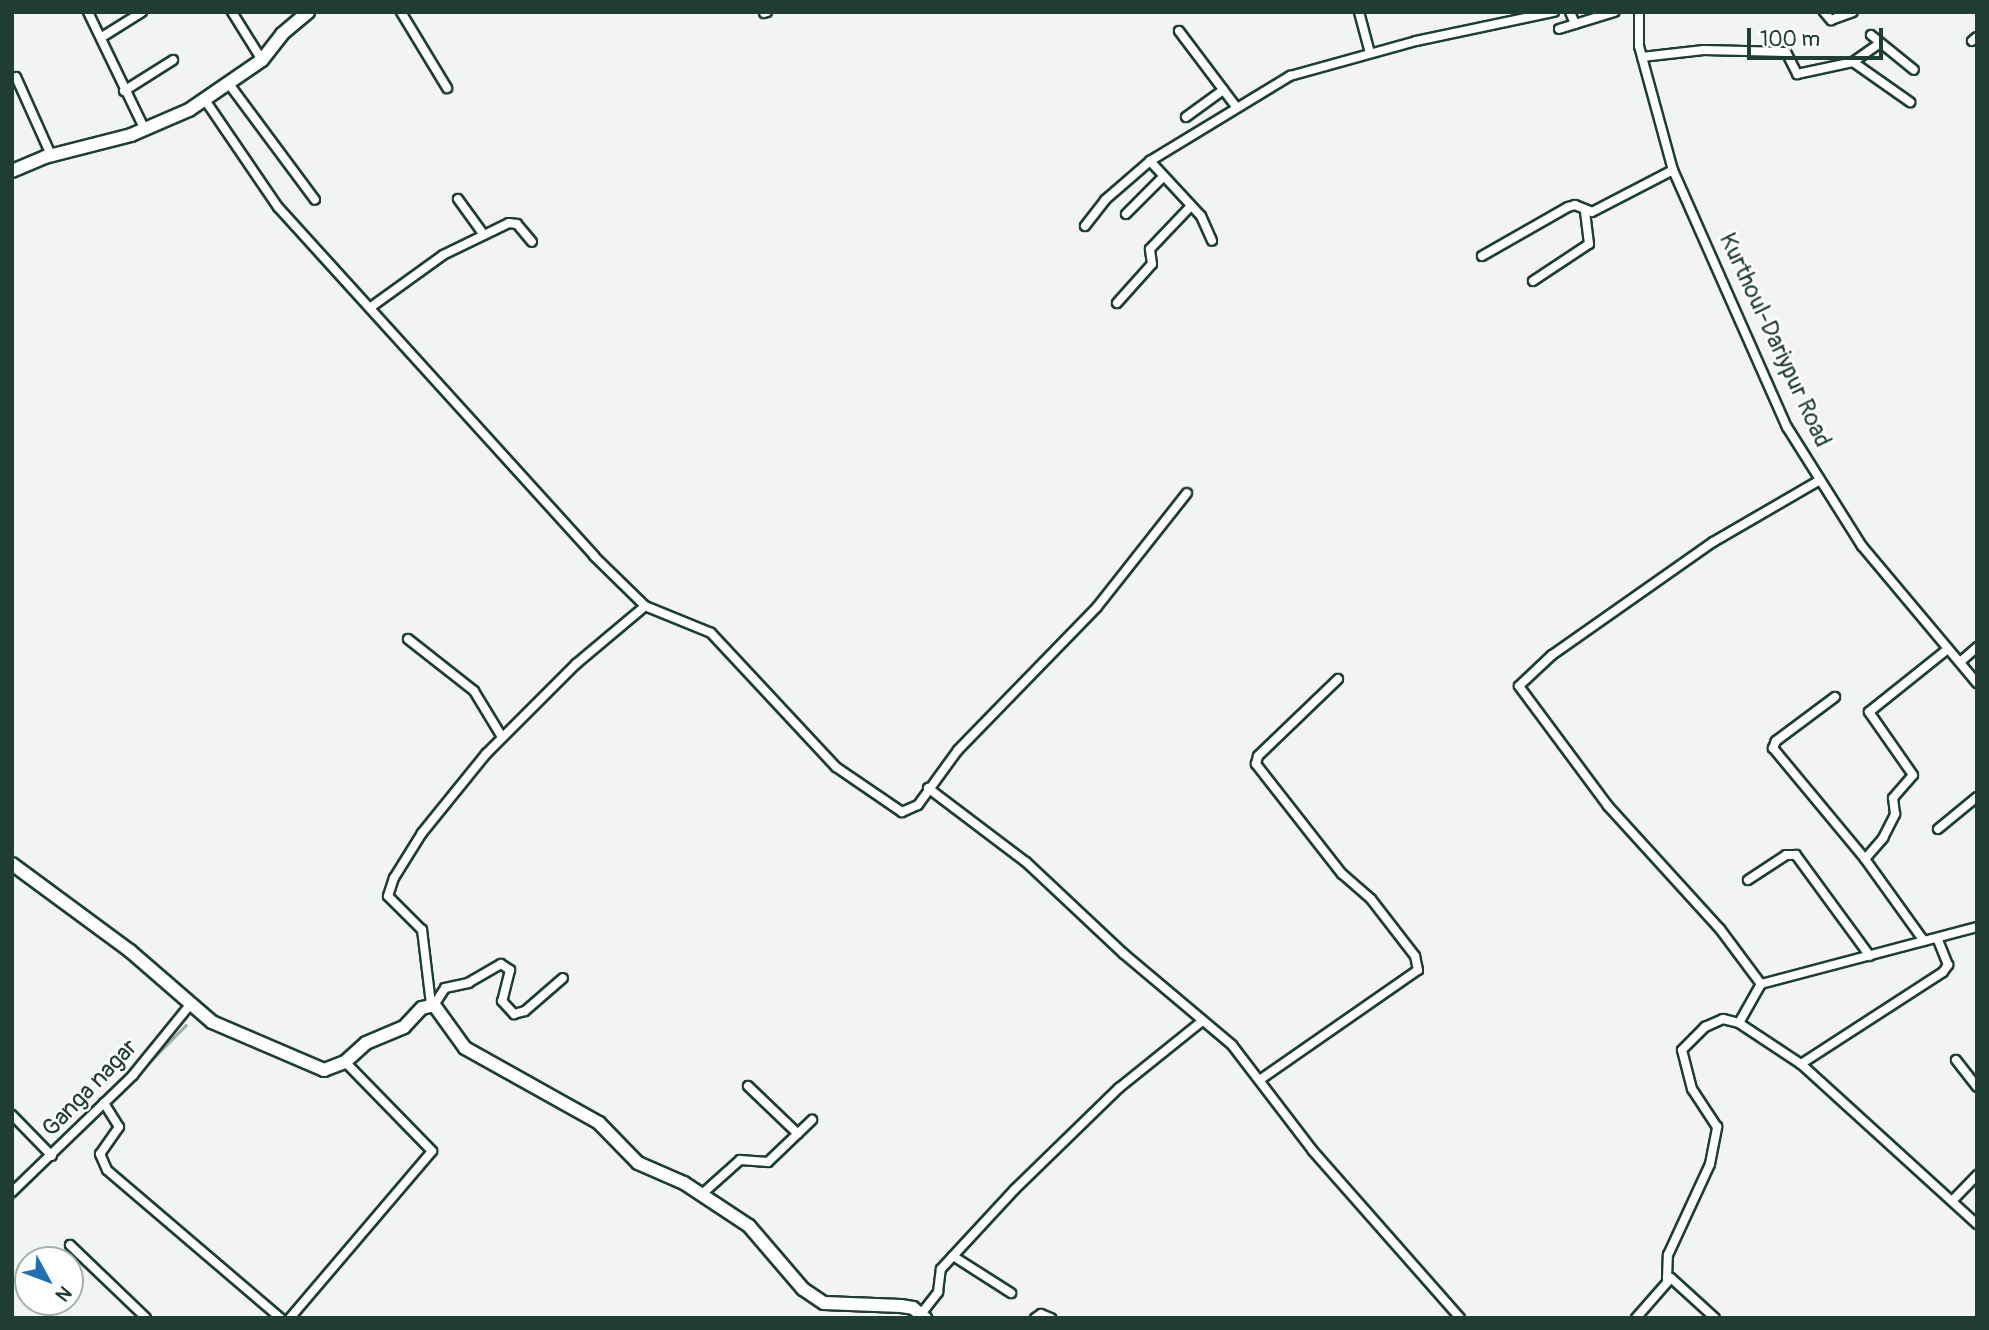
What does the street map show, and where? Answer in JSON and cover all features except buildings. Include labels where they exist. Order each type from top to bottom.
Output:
[{"type":"street","points":[[88,12],[145,130]]},
{"type":"street","points":[[102,37],[142,12]]},
{"type":"street","points":[[232,12],[262,60]]},
{"type":"street","points":[[12,171],[51,155],[145,130],[205,100],[262,60],[282,34],[308,12]]},
{"type":"street","points":[[401,12],[447,88]]},
{"type":"street","points":[[1359,12],[1370,53]]},
{"type":"street","points":[[1085,226],[1105,200],[1150,161],[1290,76],[1370,53],[1554,12]]},
{"type":"street","points":[[1570,12],[1575,24]]},
{"type":"street","points":[[1559,29],[1614,12]]},
{"type":"street","name":"Kurthoul-Dariypur Road","points":[[1639,12],[1642,57],[1673,170],[1787,427],[1871,558],[1977,682]]},
{"type":"street","points":[[1824,12],[1831,20],[1853,12]]},
{"type":"street","points":[[1179,31],[1237,108]]},
{"type":"street","points":[[1871,35],[1914,70]]},
{"type":"street","points":[[1642,57],[1704,50],[1786,52],[1797,74],[1853,62],[1880,43]]},
{"type":"street","points":[[124,91],[173,60]]},
{"type":"street","points":[[1853,62],[1910,102]]},
{"type":"street","points":[[16,77],[51,155]]},
{"type":"street","points":[[229,84],[316,200]]},
{"type":"street","points":[[1186,117],[1223,90]]},
{"type":"street","points":[[205,100],[278,207],[370,307],[449,400],[645,606],[711,633],[836,767],[891,807],[908,813],[986,720],[1097,607],[1187,494]]},
{"type":"street","points":[[1150,161],[1162,178],[1191,206],[1212,241]]},
{"type":"street","points":[[1482,256],[1572,205],[1585,211],[1596,210],[1673,170]]},
{"type":"street","points":[[1126,214],[1162,178]]},
{"type":"street","points":[[458,199],[484,235]]},
{"type":"street","points":[[1117,303],[1152,264],[1150,249],[1191,206]]},
{"type":"street","points":[[1533,281],[1590,244],[1585,211]]},
{"type":"street","points":[[370,307],[443,255],[513,222],[532,242]]},
{"type":"street","points":[[1761,984],[1720,929],[1608,806],[1518,684],[1552,655],[1713,542],[1821,480]]},
{"type":"street","points":[[645,606],[576,664],[502,737],[422,833],[390,889],[390,900],[422,930],[432,1005],[465,1048],[599,1122],[638,1163],[702,1194],[749,1226],[803,1289],[824,1303],[901,1306],[923,1316],[938,1292],[939,1274],[953,1256],[1071,1131],[1201,1022]]},
{"type":"street","points":[[408,639],[474,691],[502,737]]},
{"type":"street","points":[[1960,662],[1977,647]]},
{"type":"street","points":[[1865,859],[1883,838],[1895,812],[1894,798],[1913,775],[1869,712],[1948,649]]},
{"type":"street","points":[[1261,1079],[1418,970],[1415,956],[1371,899],[1342,874],[1256,764],[1258,756],[1338,679]]},
{"type":"street","points":[[1835,697],[1776,741],[1773,748],[1865,859],[1924,941]]},
{"type":"street","points":[[928,788],[1064,895],[1201,1022],[1232,1045],[1261,1079],[1313,1151],[1460,1318]]},
{"type":"street","points":[[1938,830],[1977,797]]},
{"type":"street","points":[[1748,880],[1786,855],[1796,855],[1870,956]]},
{"type":"street","points":[[12,864],[130,951],[189,1006],[212,1023],[324,1070],[345,1062],[366,1043],[404,1027],[432,1005],[445,988],[468,983],[501,964],[510,970],[502,1001],[514,1014],[525,1011],[563,978]]},
{"type":"street","points":[[1739,1023],[1761,984],[1977,927]]},
{"type":"street","points":[[1801,1064],[1944,972],[1948,965],[1937,938]]},
{"type":"street","name":"Ganga nagar","points":[[12,1192],[106,1106],[189,1006]]},
{"type":"street","points":[[1636,1318],[1667,1279],[1668,1255],[1710,1164],[1717,1127],[1692,1089],[1682,1050],[1717,1020],[1739,1023],[1801,1064],[1977,1224]]},
{"type":"street","points":[[1955,1060],[1977,1087]]},
{"type":"street","points":[[290,1318],[432,1152],[345,1062]]},
{"type":"street","points":[[748,1086],[798,1134]]},
{"type":"street","points":[[106,1106],[119,1127],[100,1154],[107,1170],[212,1255],[226,1273],[280,1318]]},
{"type":"street","points":[[12,1115],[52,1156]]},
{"type":"street","points":[[702,1194],[735,1163],[768,1162],[812,1120]]},
{"type":"street","points":[[1953,1200],[1977,1175]]},
{"type":"street","points":[[70,1245],[146,1318]]},
{"type":"street","points":[[953,1256],[1011,1293]]},
{"type":"street","points":[[1667,1279],[1677,1280],[1715,1318]]},
{"type":"street","points":[[1035,1318],[1051,1318]]},
{"type":"waterway","points":[[90,1122],[186,1025]]},
{"type":"waterway","points":[[12,1199],[65,1146]]}]
